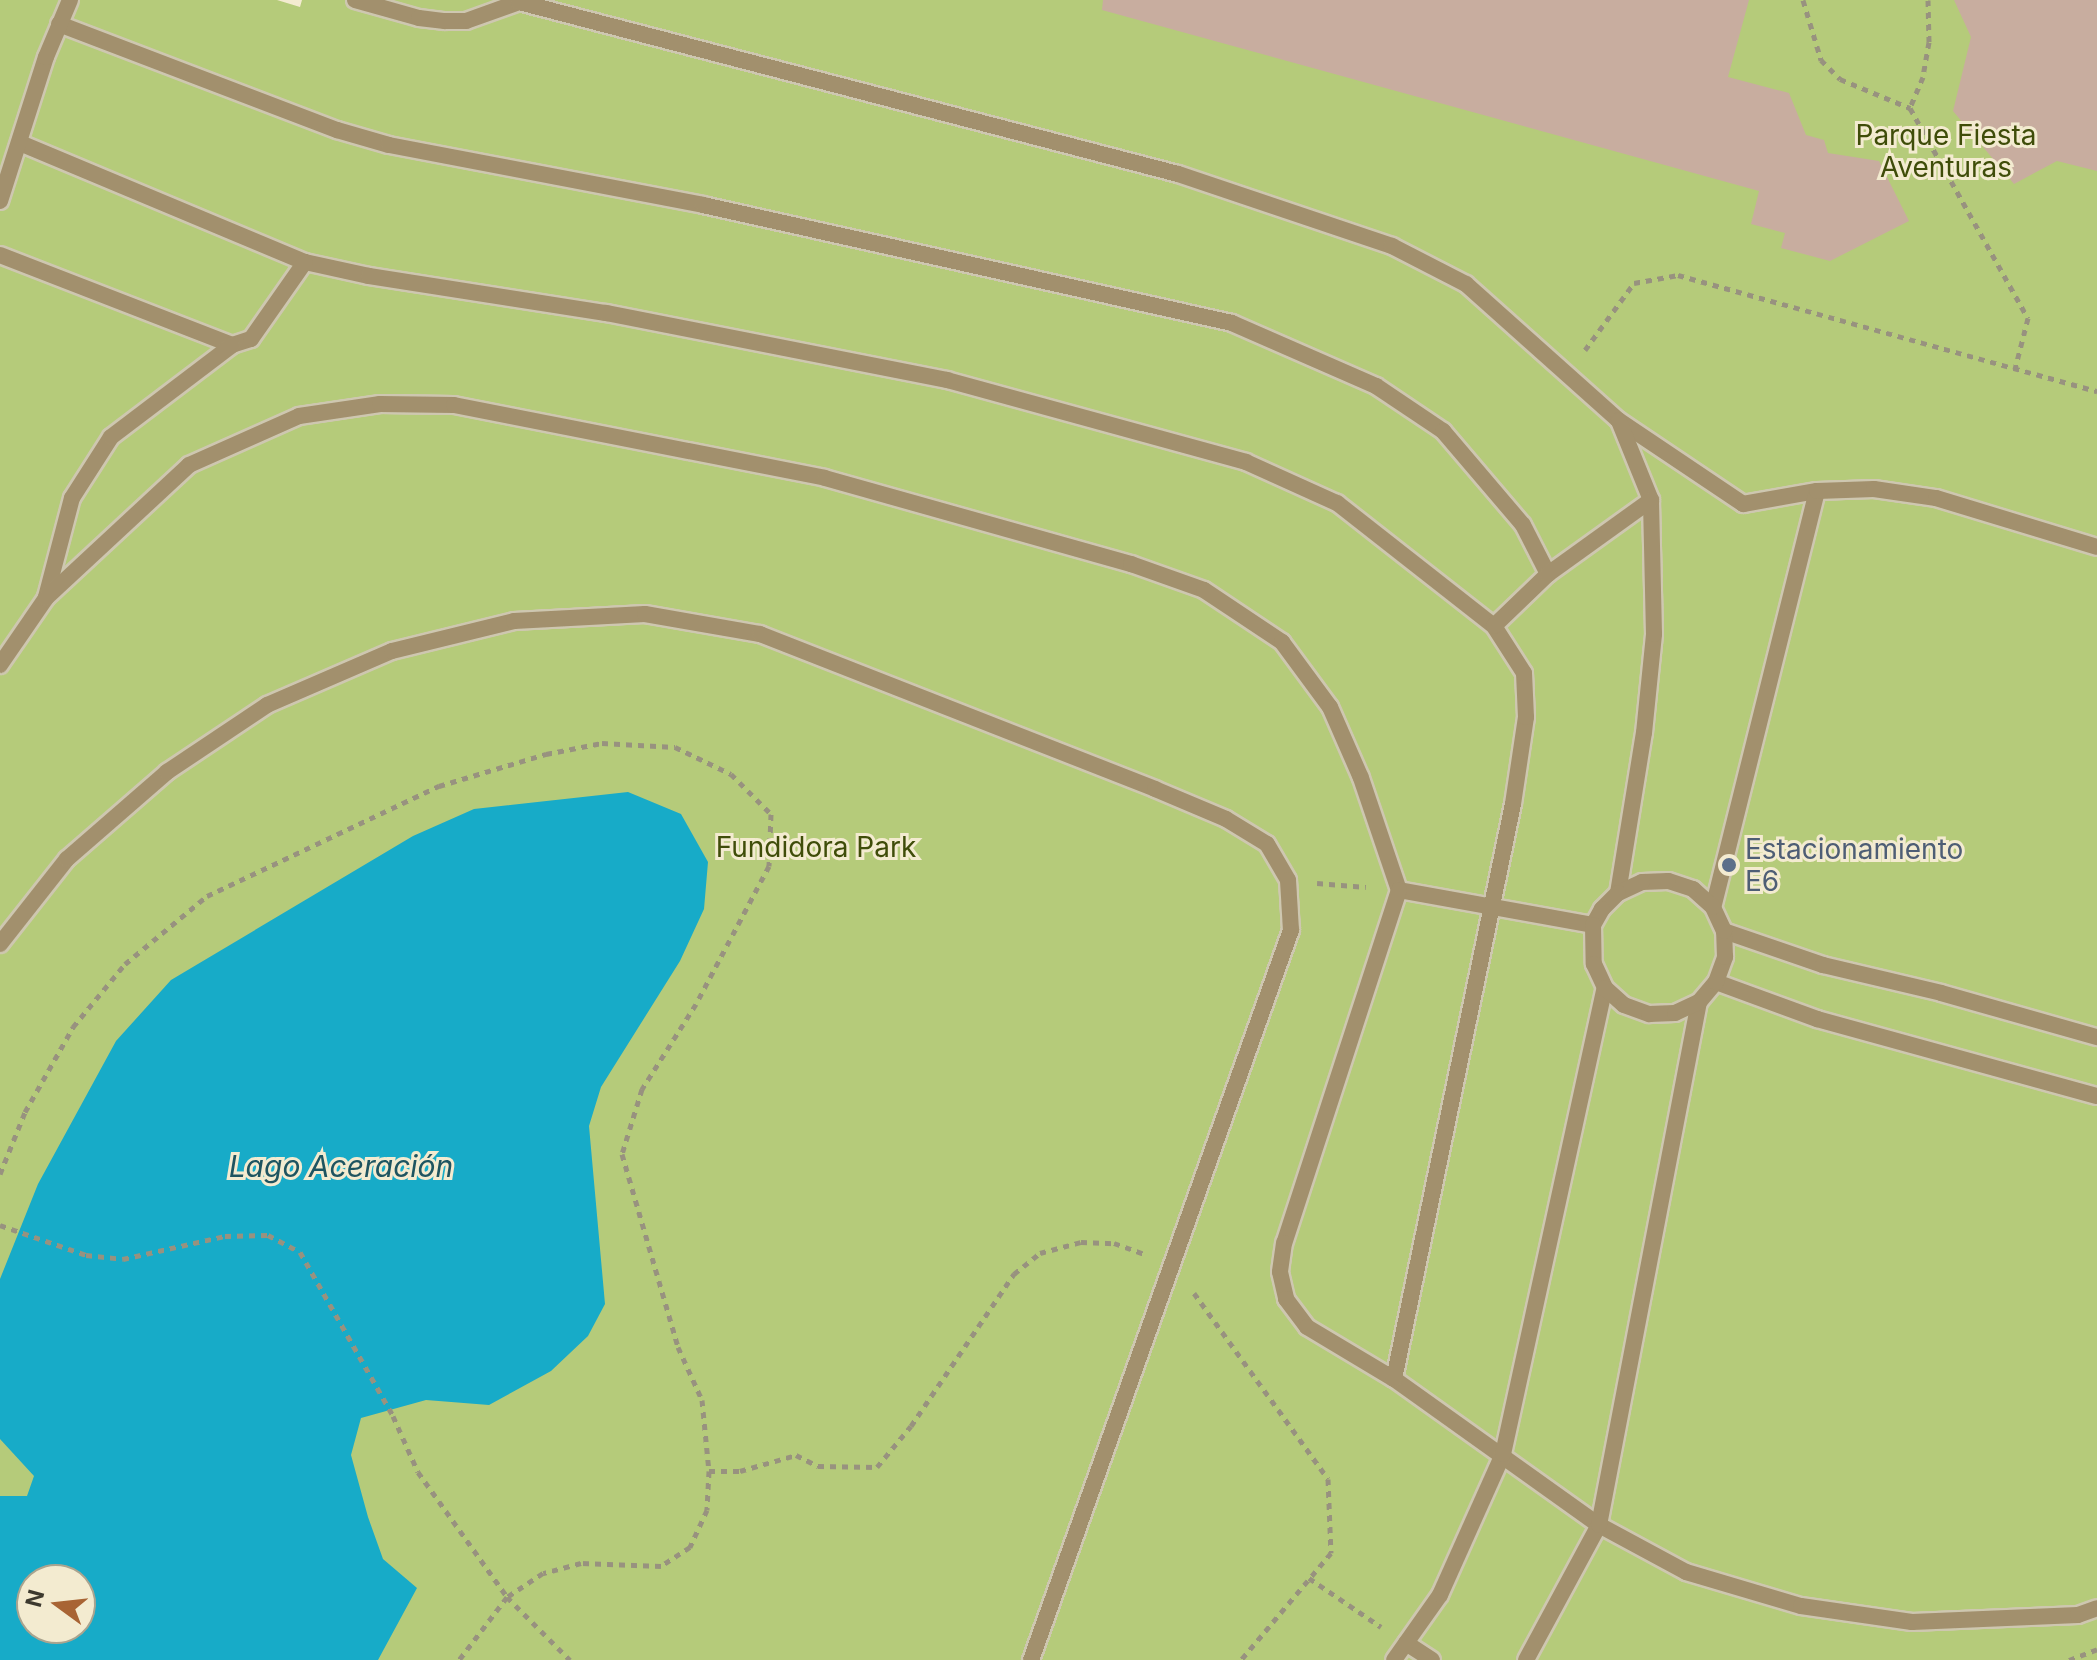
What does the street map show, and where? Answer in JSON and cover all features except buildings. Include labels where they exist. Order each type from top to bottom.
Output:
[{"type":"street","points":[[0,201],[59,24],[70,0]]},
{"type":"street","points":[[355,0],[419,18],[445,21],[466,21],[517,1]]},
{"type":"street","points":[[498,0],[517,1],[1178,174],[1392,246],[1466,284],[1618,420],[1743,504],[1817,491],[1874,489],[1936,498],[2097,547]]},
{"type":"street","points":[[59,24],[337,130],[389,145],[703,205],[1232,323],[1376,386],[1443,431],[1523,525],[1548,574]]},
{"type":"street","points":[[20,143],[305,262],[369,276],[606,313],[947,380],[1246,462],[1337,503],[1494,626],[1524,673],[1526,717],[1513,804],[1489,908],[1394,1379]]},
{"type":"street","points":[[0,255],[232,345]]},
{"type":"street","points":[[46,598],[72,498],[111,437],[232,345],[251,339],[305,262]]},
{"type":"street","points":[[0,665],[46,598],[189,465],[299,416],[380,404],[454,405],[825,478],[1131,564],[1204,590],[1282,642],[1330,707],[1361,778],[1399,890],[1295,1209],[1280,1272],[1286,1299],[1307,1327],[1394,1379],[1599,1525],[1686,1572],[1801,1606],[1912,1622],[2078,1615],[2097,1608]]},
{"type":"street","points":[[1618,420],[1651,500],[1654,634],[1644,733],[1618,893]]},
{"type":"street","points":[[1713,907],[1817,491]]},
{"type":"street","points":[[1494,626],[1548,574],[1651,500]]},
{"type":"street","points":[[0,944],[67,859],[167,772],[267,705],[392,651],[514,621],[645,614],[760,634],[1155,789],[1226,819],[1267,844],[1288,880],[1291,930],[1031,1660]]},
{"type":"street","points":[[1668,881],[1693,889],[1713,907],[1724,931],[1725,957],[1716,982],[1699,1002],[1675,1013],[1649,1014],[1624,1005],[1605,988],[1594,964],[1593,925],[1602,909],[1618,893],[1642,882],[1668,881]]},
{"type":"street","points":[[1399,890],[1593,925]]},
{"type":"street","points":[[1724,931],[1823,965],[1941,993],[2097,1037]]},
{"type":"street","points":[[1716,982],[1817,1019],[2097,1096]]},
{"type":"street","points":[[1394,1660],[1440,1595],[1503,1454],[1605,988]]},
{"type":"street","points":[[1526,1660],[1599,1525],[1699,1002]]},
{"type":"street","points":[[1406,1643],[1432,1660]]},
{"type":"path","points":[[1803,0],[1821,60],[1840,79],[1910,108],[2028,318],[2015,369]]},
{"type":"path","points":[[1910,108],[1923,77],[1929,42],[1928,0]]},
{"type":"path","points":[[1567,375],[1634,283],[1678,275],[2097,391]]},
{"type":"path","points":[[0,1174],[25,1112],[73,1027],[125,964],[207,896],[439,786],[546,754],[602,743],[675,747],[731,774],[771,814],[769,866],[696,1004],[642,1089],[622,1154],[678,1347],[702,1400],[709,1471],[707,1510],[690,1547],[661,1566],[581,1563],[543,1573],[507,1597],[459,1660]]},
{"type":"path","points":[[1288,880],[1399,890]]},
{"type":"path","points":[[0,1225],[86,1255],[123,1259],[225,1236],[268,1235],[300,1252],[393,1416],[418,1472],[507,1597],[570,1660]]},
{"type":"path","points":[[709,1471],[740,1471],[796,1455],[818,1466],[877,1467],[911,1426],[1014,1274],[1040,1253],[1081,1242],[1114,1243],[1173,1264],[1328,1479],[1331,1553],[1241,1660]]},
{"type":"path","points":[[1309,1578],[1406,1643]]},
{"type":"path","points":[[2069,1660],[2097,1649]]},
{"type":"green space","name":"Fundidora Park","points":[[0,0],[277,0],[300,7],[302,0],[2097,0],[2097,1660],[0,1660]]},
{"type":"water","name":"Lago Aceración","points":[[628,792],[681,814],[708,862],[704,909],[680,961],[601,1087],[589,1126],[605,1304],[588,1336],[551,1371],[489,1405],[426,1400],[361,1418],[351,1455],[368,1517],[383,1559],[417,1588],[378,1660],[0,1660],[0,1496],[27,1496],[34,1476],[0,1439],[0,1279],[38,1184],[116,1041],[171,980],[413,836],[474,809]]},
{"type":"place","name":"Estacionamiento E6","points":[[1729,865]]},
{"type":"park label","name":"Parque Fiesta Aventuras","points":[[1946,151]]}]
